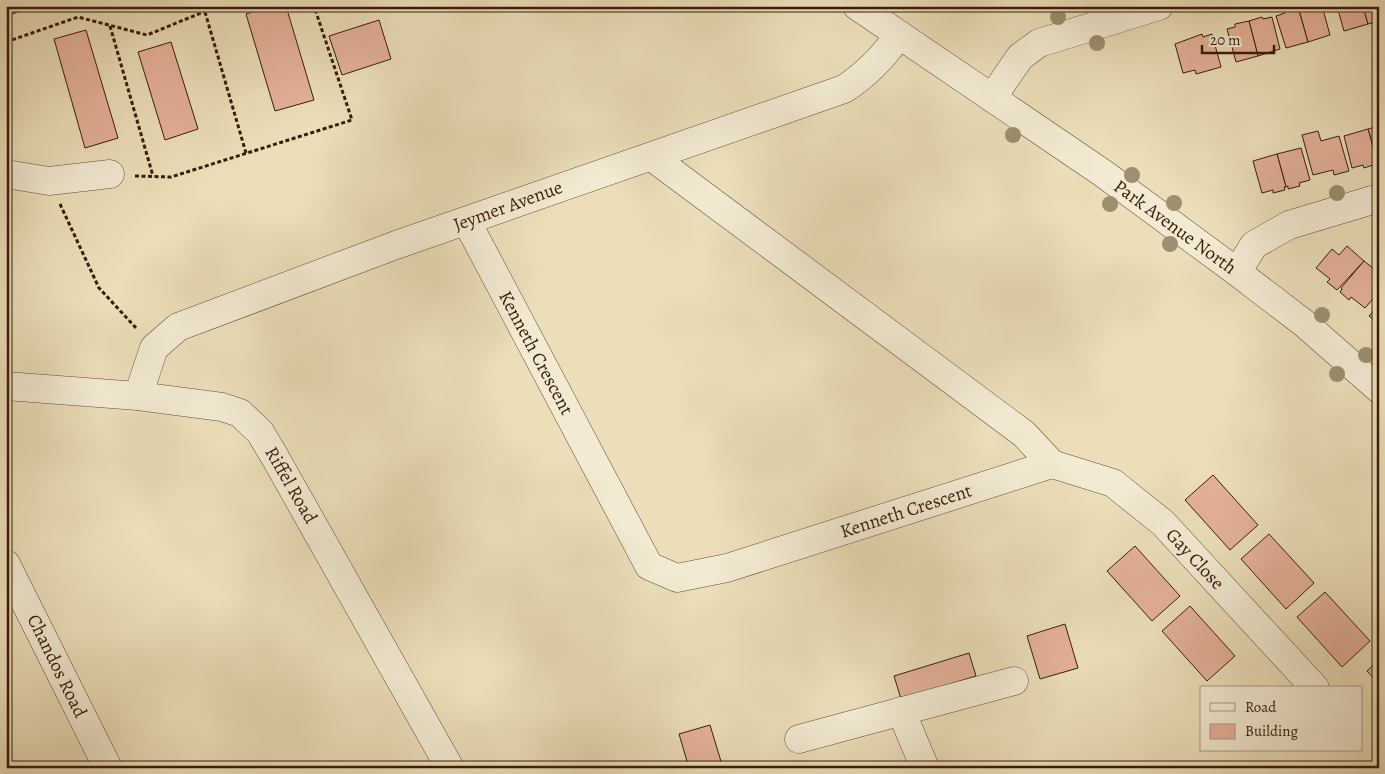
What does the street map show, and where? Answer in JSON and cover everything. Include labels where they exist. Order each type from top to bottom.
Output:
[{"type":"street","name":"Park Avenue North","points":[[857,6],[1104,174],[1305,324],[1379,390]]},
{"type":"street","points":[[992,98],[1020,57],[1039,43],[1159,6]]},
{"type":"street","name":"Jeymer Avenue","points":[[154,348],[178,327],[396,245],[467,222],[594,175],[652,157],[844,88],[861,79],[899,35]]},
{"type":"street","points":[[652,157],[1024,434],[1052,464]]},
{"type":"street","points":[[6,174],[49,181],[110,174]]},
{"type":"street","points":[[1237,272],[1254,245],[1289,226],[1379,198]]},
{"type":"street","name":"Kenneth Crescent","points":[[467,222],[649,566],[678,578],[727,568],[1052,464]]},
{"type":"street","points":[[138,396],[154,348]]},
{"type":"street","name":"Riffel Road","points":[[6,386],[138,396],[222,407],[240,413],[260,432],[450,768]]},
{"type":"street","name":"Gay Close","points":[[1052,464],[1113,483],[1163,523],[1312,686]]},
{"type":"street","name":"Chandos Road","points":[[6,564],[108,768]]},
{"type":"street","points":[[799,739],[1014,681]]},
{"type":"street","points":[[901,711],[925,768]]},
{"type":"path","points":[[6,42],[78,17],[147,34],[218,6]]},
{"type":"path","points":[[110,174],[171,177],[352,120],[314,6]]},
{"type":"path","points":[[204,12],[246,153]]},
{"type":"path","points":[[110,25],[154,176]]},
{"type":"path","points":[[49,181],[99,288],[154,348]]},
{"type":"building","points":[[6,6],[37,6],[6,16]]},
{"type":"building","points":[[272,6],[286,6],[314,100],[275,111],[246,14]]},
{"type":"building","points":[[1322,6],[1330,35],[1308,42],[1298,7]]},
{"type":"building","points":[[1337,6],[1363,6],[1368,24],[1344,31]]},
{"type":"building","points":[[1363,6],[1379,6],[1379,21],[1368,24]]},
{"type":"building","points":[[1298,7],[1308,42],[1286,48],[1276,16],[1285,13],[1284,11]]},
{"type":"building","points":[[1262,17],[1263,19],[1272,17],[1280,49],[1258,56],[1249,21]]},
{"type":"building","points":[[379,20],[391,59],[342,75],[329,36]]},
{"type":"building","points":[[1249,21],[1258,56],[1236,62],[1227,29],[1235,27],[1235,24]]},
{"type":"building","points":[[86,30],[118,138],[85,148],[54,39]]},
{"type":"building","points":[[1202,34],[1203,37],[1212,34],[1221,67],[1196,74],[1195,70],[1183,73],[1175,44]]},
{"type":"building","points":[[171,42],[198,129],[165,140],[138,52]]},
{"type":"building","points":[[1379,126],[1379,163],[1368,129]]},
{"type":"building","points":[[1368,129],[1377,161],[1375,162],[1376,164],[1364,168],[1363,165],[1352,168],[1344,136]]},
{"type":"building","points":[[1318,131],[1321,141],[1339,136],[1349,171],[1334,175],[1333,170],[1313,175],[1302,135]]},
{"type":"building","points":[[1301,148],[1310,180],[1299,183],[1300,186],[1288,189],[1277,154]]},
{"type":"building","points":[[1277,154],[1286,187],[1284,187],[1285,190],[1273,193],[1273,190],[1262,193],[1253,161]]},
{"type":"building","points":[[1347,246],[1364,261],[1337,290],[1327,282],[1330,279],[1316,268],[1332,249],[1339,255]]},
{"type":"building","points":[[1364,261],[1379,273],[1379,292],[1365,308],[1351,297],[1349,300],[1340,292],[1341,288]]},
{"type":"building","points":[[1379,305],[1379,324],[1369,316]]},
{"type":"building","points":[[1213,475],[1258,525],[1230,550],[1185,500]]},
{"type":"building","points":[[1269,534],[1314,583],[1286,609],[1241,559]]},
{"type":"building","points":[[1135,546],[1180,596],[1152,621],[1107,571]]},
{"type":"building","points":[[1325,592],[1370,641],[1342,667],[1297,617]]},
{"type":"building","points":[[1190,606],[1235,656],[1207,681],[1162,631]]},
{"type":"building","points":[[1065,624],[1078,668],[1040,679],[1027,636]]},
{"type":"building","points":[[969,653],[976,676],[901,699],[894,676]]},
{"type":"building","points":[[1379,659],[1379,684],[1367,671]]},
{"type":"building","points":[[710,725],[723,768],[689,768],[679,734]]}]
